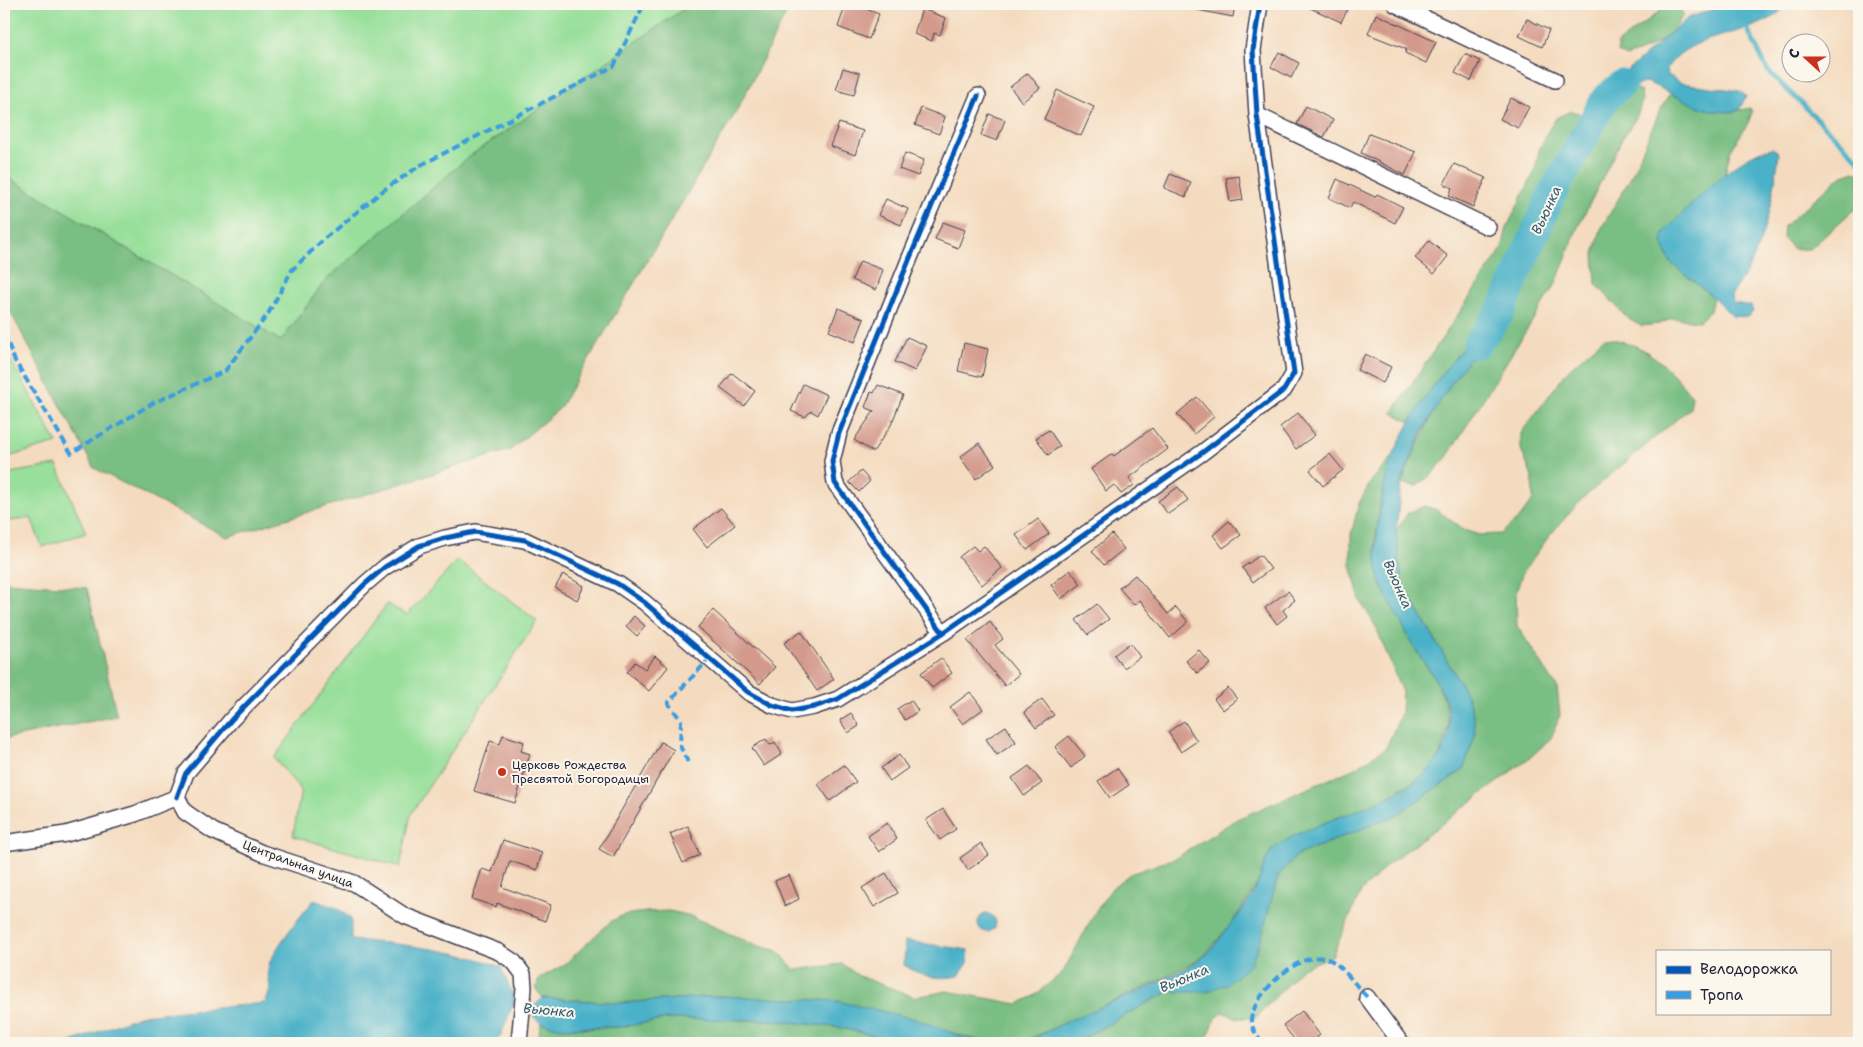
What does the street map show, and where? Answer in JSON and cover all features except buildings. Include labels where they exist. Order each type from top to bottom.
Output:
[{"type":"street","points":[[4,843],[66,834],[135,814],[177,797],[186,773],[232,719],[364,585],[385,567],[419,546],[445,538],[476,532],[524,540],[618,584],[644,602],[748,692],[772,706],[792,711],[838,699],[944,633],[1203,452],[1284,390],[1294,373],[1257,115],[1253,50],[1260,4]]},
{"type":"street","points":[[1395,4],[1555,80]]},
{"type":"street","points":[[944,633],[835,483],[832,461],[839,434],[978,96]]},
{"type":"street","points":[[1257,115],[1488,227]]},
{"type":"street","name":"Центральная улица","points":[[177,797],[184,812],[212,831],[262,853],[354,883],[405,916],[499,952],[514,962],[523,974],[524,988],[519,1043]]},
{"type":"street","points":[[1366,997],[1401,1043]]},
{"type":"green space","points":[[4,4],[691,4],[470,156],[325,281],[281,341],[4,175]]},
{"type":"green space","points":[[691,4],[791,4],[736,112],[559,409],[510,450],[227,537],[94,468],[4,300],[4,175],[281,341],[325,281],[470,156]]},
{"type":"green space","points":[[1668,5],[1679,7],[1683,14],[1667,36],[1643,51],[1626,57],[1618,52],[1618,43]]},
{"type":"green space","points":[[1632,88],[1641,91],[1642,101],[1637,116],[1622,139],[1578,227],[1556,283],[1447,457],[1432,474],[1417,486],[1401,484],[1424,432],[1444,394],[1501,317],[1516,293],[1577,156],[1592,131],[1610,108]]},
{"type":"green space","points":[[1670,94],[1730,112],[1750,108],[1752,112],[1748,123],[1730,152],[1725,174],[1664,232],[1670,262],[1713,297],[1710,311],[1699,321],[1673,318],[1659,324],[1641,326],[1627,318],[1596,284],[1594,254],[1601,229],[1630,179],[1660,110]]},
{"type":"green space","points":[[1571,111],[1579,113],[1584,119],[1521,245],[1498,310],[1436,383],[1411,422],[1392,413],[1502,249],[1507,227],[1535,171],[1539,150],[1548,131],[1556,118]]},
{"type":"green space","points":[[1855,171],[1859,174],[1859,205],[1810,249],[1793,249],[1783,238],[1784,226],[1841,176]]},
{"type":"green space","points":[[1604,338],[1619,340],[1644,350],[1674,375],[1692,396],[1690,408],[1583,498],[1549,536],[1522,574],[1516,593],[1517,626],[1557,687],[1560,715],[1551,738],[1533,755],[1386,866],[1361,892],[1332,956],[1302,968],[1256,1018],[1238,1018],[1222,1012],[1215,1020],[1205,1043],[1074,1043],[1168,992],[1184,991],[1271,899],[1278,876],[1297,855],[1396,815],[1463,770],[1474,718],[1467,695],[1402,583],[1396,531],[1408,513],[1425,506],[1437,510],[1464,530],[1479,535],[1501,534],[1521,516],[1533,499],[1532,477],[1521,449],[1521,433],[1569,369]]},
{"type":"green space","points":[[4,348],[57,443],[4,458]]},
{"type":"green space","points":[[1392,458],[1381,499],[1375,542],[1379,579],[1417,652],[1437,682],[1445,703],[1449,725],[1439,758],[1425,775],[1373,805],[1337,818],[1273,849],[1255,888],[1232,923],[1204,956],[1163,979],[1021,1043],[988,1043],[837,1001],[719,996],[621,1003],[543,998],[536,989],[539,979],[565,964],[610,922],[623,915],[669,911],[688,915],[755,945],[778,951],[795,970],[842,964],[859,976],[915,997],[947,991],[1018,1004],[1034,996],[1063,972],[1097,909],[1113,887],[1130,874],[1176,858],[1237,819],[1353,769],[1386,748],[1401,714],[1402,692],[1376,627],[1360,600],[1351,565],[1351,535],[1359,503],[1372,480]]},
{"type":"green space","points":[[57,465],[86,533],[42,547],[31,518],[4,522],[4,474]]},
{"type":"green space","points":[[458,560],[537,621],[411,814],[400,867],[293,836],[301,790],[274,758],[387,604],[407,615]]},
{"type":"green space","points":[[4,582],[87,588],[117,716],[4,739]]},
{"type":"green space","points":[[668,1019],[771,1020],[837,1027],[908,1043],[537,1043],[541,1023],[572,1028],[605,1028]]},
{"type":"water","points":[[1729,4],[1788,4],[1775,16],[1760,24],[1709,39],[1693,46],[1679,55],[1667,68],[1668,75],[1681,83],[1740,91],[1746,96],[1739,110],[1727,112],[1703,108],[1646,82],[1632,88],[1603,114],[1593,112],[1595,99],[1688,18]]},
{"type":"water","points":[[1773,148],[1779,153],[1775,182],[1765,225],[1750,266],[1731,296],[1733,303],[1751,306],[1753,312],[1747,317],[1732,316],[1713,297],[1670,262],[1662,243],[1664,232],[1701,195],[1730,170],[1745,159]]},
{"type":"water","points":[[1498,310],[1500,320],[1452,382],[1422,432],[1401,483],[1396,531],[1402,583],[1467,695],[1474,718],[1475,735],[1463,770],[1396,815],[1297,855],[1278,876],[1260,942],[1250,965],[1227,984],[1206,992],[1168,992],[1074,1043],[1021,1043],[1174,975],[1203,957],[1214,947],[1247,903],[1256,888],[1266,860],[1276,847],[1298,834],[1379,801],[1405,788],[1426,772],[1442,752],[1449,726],[1446,702],[1381,585],[1376,555],[1378,524],[1390,463],[1402,436],[1439,378]]},
{"type":"water","points":[[314,900],[339,909],[351,919],[351,940],[407,945],[447,952],[501,967],[515,1000],[500,1037],[493,1043],[423,1043],[408,1037],[351,1043],[274,1041],[272,1043],[68,1043],[142,1015],[265,1003],[270,987],[268,970],[272,958],[289,931]]},
{"type":"water","points":[[987,914],[993,917],[996,923],[993,929],[987,932],[981,929],[978,923],[981,917]]},
{"type":"water","points":[[905,941],[969,950],[968,963],[959,976],[944,978],[924,975],[904,965]]},
{"type":"water","points":[[719,996],[837,1001],[915,1019],[966,1038],[988,1043],[908,1043],[837,1027],[771,1020],[668,1019],[622,1027],[560,1028],[541,1023],[533,1016],[532,1008],[543,998],[621,1003]]},
{"type":"waterway","points":[[1745,24],[1768,71],[1859,160]]},
{"type":"waterway","name":"Вьюнка","points":[[1477,344],[1500,313],[1550,198],[1605,99],[1622,84]]},
{"type":"marked path","points":[[4,333],[15,361],[71,453],[153,403],[225,371],[268,314],[292,270],[325,238],[385,189],[421,165],[614,66],[644,4]]},
{"type":"marked path","points":[[688,762],[680,746],[681,720],[668,703],[709,659]]},
{"type":"marked path","points":[[1263,1043],[1251,1023],[1254,1009],[1270,985],[1295,965],[1308,959],[1321,958],[1332,961],[1345,972],[1367,997]]},
{"type":"cycle path","points":[[177,797],[186,773],[232,719],[364,585],[385,567],[419,546],[475,532],[525,540],[618,584],[644,602],[748,692],[772,705],[792,711],[814,707],[838,699],[943,633],[1203,452],[1284,390],[1294,373],[1257,115],[1253,50],[1260,4]]},
{"type":"cycle path","points":[[943,633],[835,483],[832,461],[839,433],[978,96]]},
{"type":"place","name":"Церковь Рождества Пресвятой Богородицы","points":[[502,772]]}]
